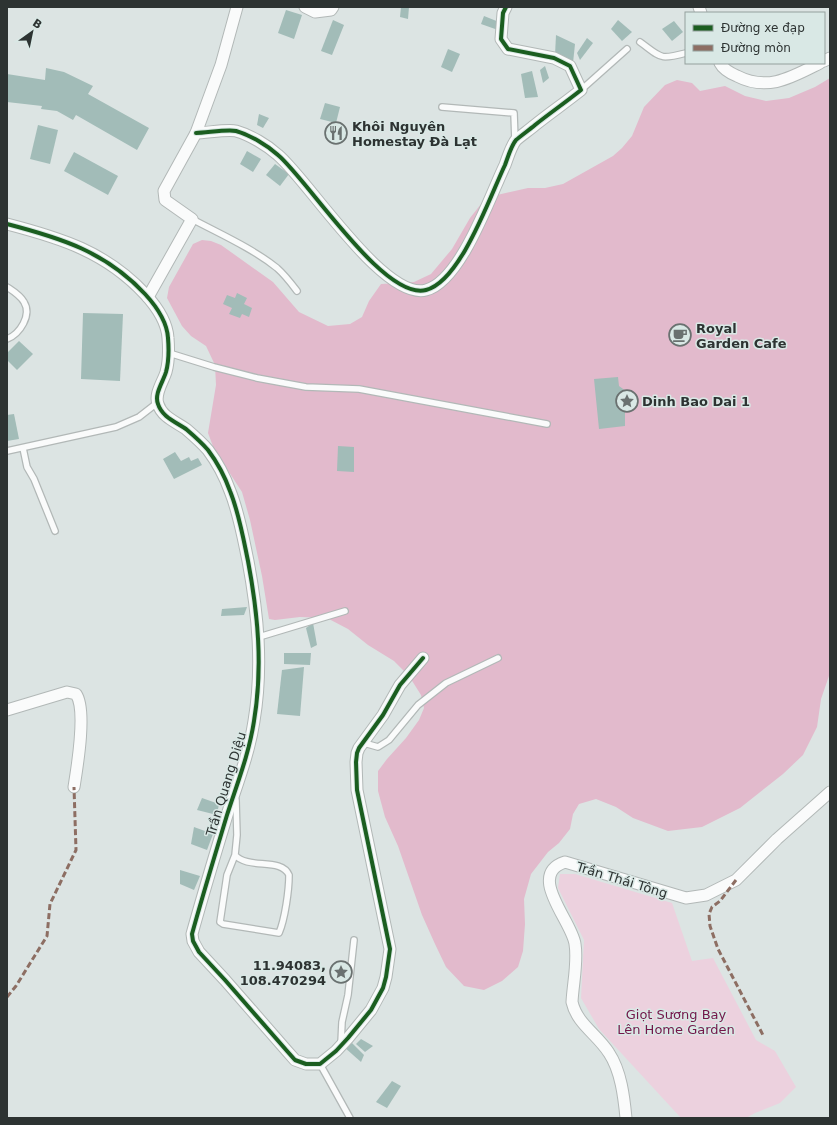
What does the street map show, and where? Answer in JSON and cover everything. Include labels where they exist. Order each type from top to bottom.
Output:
[{"type":"street","points":[[148,297],[192,219],[165,200],[164,191],[196,133],[220,65],[237,7]]},
{"type":"street","points":[[305,7],[315,12],[331,10],[333,7]]},
{"type":"street","points":[[196,133],[234,131],[254,140],[277,154],[294,170],[353,242],[382,272],[406,287],[422,291],[432,288],[445,277],[461,258],[485,214],[496,184],[515,141],[581,90],[570,66],[554,58],[508,49],[501,39],[503,13],[506,7]]},
{"type":"street","points":[[721,64],[730,73],[740,78],[754,82],[768,83],[780,82],[818,64]]},
{"type":"street","points":[[7,224],[37,232],[84,248],[112,264],[131,279],[148,297],[159,312],[168,330],[169,353],[166,372],[157,393],[157,403]]},
{"type":"street","name":"Trần Quang Diệu","points":[[157,403],[162,413],[186,430],[208,450],[222,472],[241,524],[252,579],[259,637],[259,681],[254,722],[242,771],[205,887],[192,934],[193,941],[199,952],[295,1060],[306,1064],[320,1064]]},
{"type":"street","points":[[320,1064],[341,1046],[371,1010],[383,988],[386,977],[390,949],[357,790],[357,753],[383,715],[400,685],[423,658]]},
{"type":"street","points":[[7,710],[67,692],[76,694],[79,700],[81,719],[78,763],[74,787]]},
{"type":"street","name":"Trần Thái Tông","points":[[626,1118],[622,1090],[615,1064],[610,1053],[578,1018],[574,1010],[572,1002],[576,953],[575,943],[572,933],[550,890],[549,881],[552,872],[557,865],[565,862],[686,898],[706,895],[736,880],[777,839],[830,792]]},
{"type":"lane","points":[[640,42],[662,58],[668,58],[685,53]]},
{"type":"lane","points":[[581,90],[627,49]]},
{"type":"lane","points":[[442,107],[514,113],[515,141]]},
{"type":"lane","points":[[192,219],[267,261],[286,277],[297,291]]},
{"type":"lane","points":[[7,287],[18,294],[25,302],[27,312],[20,328],[16,333],[7,338]]},
{"type":"lane","points":[[169,353],[221,369],[306,387],[359,390],[547,424]]},
{"type":"lane","points":[[7,451],[116,427],[139,417],[157,403]]},
{"type":"lane","points":[[23,448],[27,467],[34,479],[55,531]]},
{"type":"lane","points":[[259,637],[345,611]]},
{"type":"lane","points":[[364,743],[378,747],[389,740],[418,705],[446,683],[498,658]]},
{"type":"lane","points":[[235,790],[237,835],[235,855],[227,874],[220,922],[223,924],[279,933],[282,926],[289,884],[288,871],[274,866],[246,862],[239,859],[235,855]]},
{"type":"lane","points":[[341,1046],[342,1022],[348,995],[354,940]]},
{"type":"lane","points":[[320,1064],[350,1118]]},
{"type":"green space","name":"Giọt Sương Bay Lên Home Garden","points":[[560,874],[575,874],[672,903],[692,961],[713,958],[756,1040],[775,1051],[796,1087],[780,1103],[746,1118],[681,1118],[599,1029],[581,998],[584,940],[558,888]]},
{"type":"shaded area","points":[[830,78],[830,673],[821,699],[817,727],[803,755],[783,774],[740,808],[702,827],[668,831],[633,818],[616,807],[596,799],[579,804],[573,814],[570,829],[559,843],[548,852],[531,874],[524,899],[525,924],[523,951],[518,967],[502,981],[484,990],[464,986],[446,967],[422,915],[398,846],[385,817],[378,791],[378,771],[419,720],[424,708],[421,695],[409,676],[394,661],[368,645],[348,629],[327,618],[300,617],[275,620],[269,619],[262,576],[250,520],[242,492],[214,449],[208,433],[216,385],[215,365],[206,346],[191,336],[182,326],[167,298],[169,287],[193,244],[202,240],[211,241],[221,245],[273,282],[299,312],[328,326],[350,324],[362,317],[369,301],[381,284],[414,282],[431,274],[452,249],[470,218],[481,204],[497,195],[528,188],[545,188],[563,184],[613,156],[632,136],[644,107],[665,85],[677,80],[692,83],[700,91],[725,86],[745,96],[766,101],[789,98],[815,87]]},
{"type":"building","points":[[401,7],[409,7],[408,19],[400,17]]},
{"type":"building","points":[[286,10],[302,15],[294,39],[278,33]]},
{"type":"building","points":[[484,16],[499,22],[498,30],[481,24]]},
{"type":"building","points":[[333,20],[344,25],[332,55],[321,51]]},
{"type":"building","points":[[618,20],[632,32],[622,41],[611,29]]},
{"type":"building","points":[[674,21],[683,32],[672,41],[662,29]]},
{"type":"building","points":[[556,35],[575,44],[573,63],[555,55]]},
{"type":"building","points":[[587,38],[593,43],[580,60],[577,53]]},
{"type":"building","points":[[448,49],[460,54],[452,72],[441,67]]},
{"type":"building","points":[[545,66],[549,78],[543,83],[540,70]]},
{"type":"building","points":[[46,68],[64,72],[93,86],[88,94],[149,128],[137,150],[76,115],[73,120],[57,111],[41,109],[42,106],[7,102],[7,74],[45,80]]},
{"type":"building","points":[[532,71],[538,97],[525,98],[521,74]]},
{"type":"building","points":[[325,103],[340,107],[336,123],[320,119]]},
{"type":"building","points":[[259,114],[269,118],[263,128],[257,125]]},
{"type":"building","points":[[38,125],[58,130],[50,164],[30,159]]},
{"type":"building","points":[[247,151],[261,159],[253,172],[240,164]]},
{"type":"building","points":[[74,152],[118,176],[108,195],[64,171]]},
{"type":"building","points":[[275,164],[289,174],[280,186],[266,175]]},
{"type":"building","points":[[237,293],[247,298],[244,304],[252,308],[249,317],[242,314],[240,318],[229,314],[232,308],[223,304],[227,295],[235,298]]},
{"type":"building","points":[[83,313],[123,314],[120,381],[81,379]]},
{"type":"building","points":[[19,341],[33,354],[17,370],[7,360],[7,353]]},
{"type":"building","points":[[618,377],[619,386],[630,394],[631,409],[625,410],[625,426],[599,429],[594,379]]},
{"type":"building","points":[[14,414],[19,439],[7,441],[7,415]]},
{"type":"building","points":[[338,446],[354,447],[354,472],[337,471]]},
{"type":"building","points":[[175,452],[181,461],[189,457],[191,461],[198,458],[202,465],[174,479],[163,459]]},
{"type":"building","points":[[247,607],[244,615],[221,616],[222,609]]},
{"type":"building","points":[[313,623],[317,645],[311,648],[306,628]]},
{"type":"building","points":[[284,653],[311,653],[310,665],[284,664]]},
{"type":"building","points":[[304,667],[300,716],[277,714],[282,670]]},
{"type":"building","points":[[202,798],[219,804],[217,815],[197,810]]},
{"type":"building","points":[[194,827],[213,834],[207,850],[191,844]]},
{"type":"building","points":[[180,870],[200,876],[194,890],[180,884]]},
{"type":"building","points":[[361,1039],[373,1046],[365,1052],[356,1044]]},
{"type":"building","points":[[352,1043],[364,1055],[361,1062],[344,1047]]},
{"type":"building","points":[[392,1081],[401,1086],[387,1108],[376,1102]]},
{"type":"marked path","points":[[7,997],[16,986],[47,936],[50,904],[76,850],[74,787]]},
{"type":"marked path","points":[[736,880],[720,901],[712,907],[709,914],[710,926],[718,949],[764,1037]]},
{"type":"cycle path","points":[[196,133],[227,130],[236,131],[253,138],[269,148],[291,168],[369,259],[389,277],[409,288],[426,290],[439,283],[451,271],[462,255],[483,216],[514,142],[581,90],[570,66],[554,58],[508,49],[501,39],[503,13],[506,7]]},
{"type":"cycle path","points":[[7,224],[46,235],[82,248],[115,267],[145,294],[157,309],[163,320],[166,326],[168,338],[168,364],[157,396],[160,409],[166,416],[186,429],[208,450],[223,475],[233,499],[248,561],[257,621],[259,661],[257,701],[252,733],[246,757],[227,815],[192,934],[193,941],[199,952],[295,1060],[306,1064],[320,1064],[336,1051],[371,1010],[383,988],[390,949],[357,790],[357,753],[383,715],[400,685],[423,658]]},
{"type":"place","name":"Khôi Nguyên Homestay Đà Lạt","points":[[336,133]]},
{"type":"place","name":"Royal Garden Cafe","points":[[680,335]]},
{"type":"place","name":"Dinh Bao Dai 1","points":[[627,401]]},
{"type":"place","name":"11.94083, 108.470294","points":[[341,972]]}]
